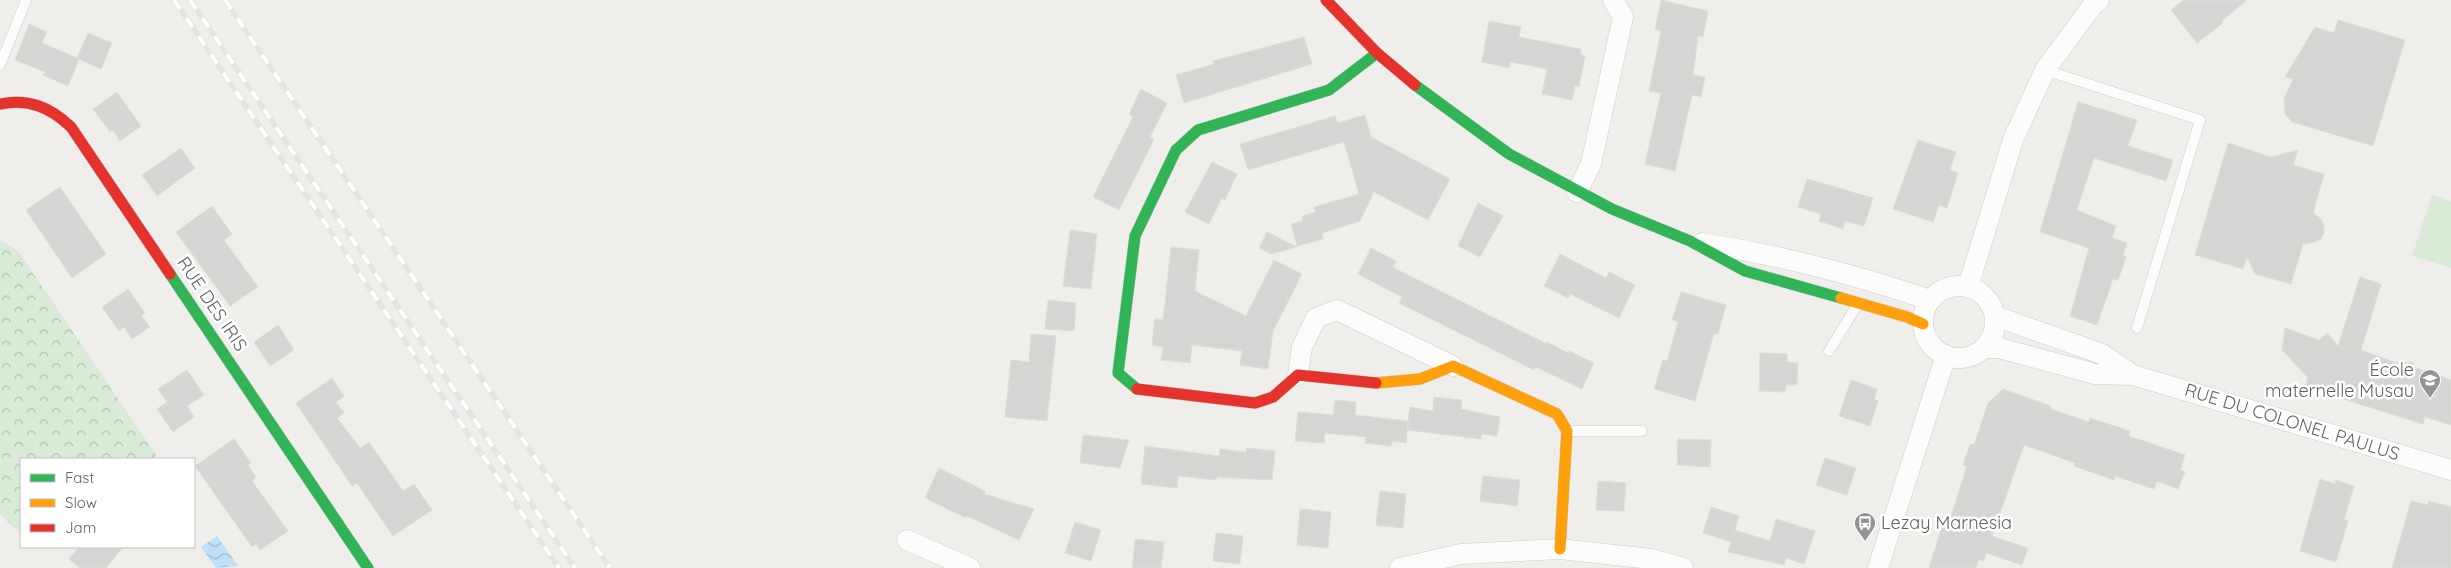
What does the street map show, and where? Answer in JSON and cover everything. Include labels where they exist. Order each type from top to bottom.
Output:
[{"type":"street","points":[[1326,0],[1377,53],[1442,107],[1509,154],[1577,192],[1649,225],[1690,241],[1750,250],[1866,293],[1923,324]]},
{"type":"street","points":[[1577,192],[1591,164],[1623,17],[1613,0]]},
{"type":"street","points":[[1968,287],[2013,140],[2045,70],[2093,5],[2099,0]]},
{"type":"street","points":[[1377,53],[1329,90],[1198,130],[1176,150],[1136,236],[1118,373],[1136,389],[1255,403],[1273,397],[1298,375],[1302,347],[1316,318],[1337,310],[1557,414],[1567,431],[1560,549]]},
{"type":"street","name":"RUE DES IRIS","points":[[0,104],[25,101],[40,105],[55,113],[71,127],[368,568]]},
{"type":"street","points":[[1968,287],[1986,298],[1995,316],[1993,333],[1984,348],[1966,357],[1946,355],[1932,346],[1924,332],[1924,315],[1930,300],[1947,288],[1968,287]]},
{"type":"street","points":[[1866,293],[1930,300]]},
{"type":"street","name":"RUE DU COLONEL PAULUS","points":[[1995,316],[2102,354],[2133,375]]},
{"type":"street","name":"RUE DU COLONEL PAULUS","points":[[1984,348],[1999,348],[2095,374],[2133,375],[2451,470]]},
{"type":"street","points":[[1878,568],[1946,355]]},
{"type":"street","points":[[1298,375],[1368,384],[1420,379],[1453,366]]},
{"type":"street","points":[[907,540],[970,568]]},
{"type":"street","points":[[1400,568],[1461,554],[1560,549],[1651,559],[1683,568]]},
{"type":"lane","points":[[0,65],[26,0]]},
{"type":"lane","points":[[2045,70],[2200,120],[2137,328]]},
{"type":"lane","points":[[1829,351],[1866,293]]},
{"type":"lane","points":[[1567,431],[1642,431]]},
{"type":"green space","points":[[2432,195],[2451,201],[2451,268],[2412,256]]},
{"type":"green space","points":[[0,240],[18,251],[157,456],[154,458],[20,458],[20,533],[0,514]]},
{"type":"water","points":[[217,536],[238,566],[216,568],[201,547]]},
{"type":"building","points":[[1661,0],[1708,11],[1703,37],[1698,36],[1693,75],[1705,77],[1701,97],[1692,95],[1675,171],[1645,164],[1661,93],[1649,91],[1661,31],[1655,29]]},
{"type":"building","points":[[2184,0],[2247,0],[2222,21],[2223,23],[2197,43],[2171,10]]},
{"type":"building","points":[[2338,20],[2405,40],[2373,146],[2292,122],[2285,114],[2284,99],[2293,79],[2285,77],[2315,27],[2334,33]]},
{"type":"building","points":[[1489,21],[1521,27],[1519,37],[1581,49],[1580,54],[1585,56],[1579,87],[1575,85],[1572,100],[1542,94],[1547,69],[1510,62],[1509,68],[1482,62]]},
{"type":"building","points":[[29,24],[47,32],[42,43],[77,58],[88,33],[112,43],[101,69],[79,59],[68,86],[43,75],[45,72],[15,60]]},
{"type":"building","points":[[1304,37],[1312,64],[1184,103],[1176,75],[1214,64],[1213,61]]},
{"type":"building","points":[[1141,89],[1167,103],[1150,137],[1154,139],[1119,210],[1093,197],[1133,117],[1129,114]]},
{"type":"building","points":[[117,92],[141,126],[120,141],[113,130],[110,132],[93,109]]},
{"type":"building","points":[[2078,102],[2137,120],[2128,146],[2173,160],[2166,181],[2094,158],[2077,210],[2116,226],[2112,238],[2127,243],[2123,256],[2126,257],[2118,280],[2113,279],[2097,325],[2070,316],[2089,248],[2040,232]]},
{"type":"building","points":[[1365,115],[1371,137],[1450,179],[1428,220],[1374,192],[1360,221],[1322,233],[1323,239],[1297,246],[1291,224],[1303,221],[1302,216],[1316,212],[1314,207],[1359,194],[1344,142],[1248,170],[1240,144],[1335,116],[1338,123]]},
{"type":"building","points":[[1918,140],[1956,152],[1950,170],[1958,173],[1947,208],[1939,205],[1933,222],[1893,209]]},
{"type":"building","points":[[2228,143],[2271,157],[2298,150],[2293,165],[2324,174],[2313,213],[2320,218],[2324,225],[2324,232],[2321,239],[2303,244],[2291,284],[2255,274],[2247,257],[2243,269],[2195,255]]},
{"type":"building","points":[[181,148],[195,168],[157,196],[142,175]]},
{"type":"building","points":[[1212,162],[1237,174],[1225,200],[1222,198],[1209,224],[1185,212]]},
{"type":"building","points":[[1807,179],[1873,198],[1864,226],[1845,221],[1843,229],[1819,221],[1821,214],[1798,207]]},
{"type":"building","points":[[60,187],[106,254],[72,278],[26,210]]},
{"type":"building","points":[[1478,203],[1503,216],[1480,257],[1458,246]]},
{"type":"building","points":[[212,206],[232,234],[224,240],[258,287],[230,306],[176,232]]},
{"type":"building","points":[[1070,230],[1097,234],[1091,289],[1063,286]]},
{"type":"building","points":[[1267,232],[1297,247],[1271,254],[1259,248]]},
{"type":"building","points":[[1171,247],[1199,250],[1195,291],[1246,316],[1274,260],[1302,274],[1273,331],[1268,369],[1240,365],[1242,351],[1192,345],[1190,363],[1161,360],[1163,347],[1152,345],[1155,319],[1163,320]]},
{"type":"building","points":[[1371,248],[1396,261],[1393,267],[1402,272],[1547,344],[1547,342],[1594,363],[1582,389],[1536,367],[1534,370],[1399,303],[1402,297],[1358,274]]},
{"type":"building","points":[[1560,254],[1606,278],[1609,272],[1635,285],[1619,318],[1570,294],[1568,298],[1544,286]]},
{"type":"building","points":[[2360,277],[2381,284],[2361,350],[2397,363],[2413,362],[2414,367],[2451,380],[2451,425],[2425,417],[2423,424],[2305,387],[2308,378],[2282,350],[2285,328],[2319,340],[2327,333],[2338,346]]},
{"type":"building","points":[[128,289],[145,313],[141,316],[150,327],[132,339],[124,327],[119,331],[102,307]]},
{"type":"building","points":[[1681,292],[1726,305],[1718,334],[1714,333],[1695,401],[1654,389],[1663,360],[1667,361],[1678,322],[1672,320]]},
{"type":"building","points":[[1048,300],[1076,303],[1074,331],[1045,329]]},
{"type":"building","points":[[278,325],[294,350],[270,366],[254,342]]},
{"type":"building","points":[[1031,334],[1056,336],[1047,421],[1005,417],[1011,360],[1029,362]]},
{"type":"building","points":[[1760,353],[1787,354],[1787,362],[1798,363],[1797,385],[1786,385],[1785,392],[1759,391]]},
{"type":"building","points":[[187,370],[204,395],[187,406],[194,417],[173,432],[157,409],[167,402],[158,389]]},
{"type":"building","points":[[332,378],[344,396],[336,402],[344,413],[337,418],[360,448],[369,442],[403,491],[414,484],[432,510],[393,536],[357,483],[352,486],[296,403]]},
{"type":"building","points":[[1851,380],[1877,389],[1874,399],[1878,401],[1870,426],[1839,416]]},
{"type":"building","points":[[2003,389],[2089,422],[2090,418],[2130,431],[2129,436],[2185,455],[2180,470],[2185,472],[2178,489],[2157,481],[2154,489],[2115,476],[2114,480],[2074,466],[2075,463],[2024,445],[1992,536],[2028,548],[2022,565],[1986,553],[1984,561],[1979,559],[1976,568],[1929,568],[1943,524],[1948,526],[1967,466],[1963,465],[1970,444],[1974,445],[1988,403]]},
{"type":"building","points":[[1434,397],[1462,400],[1461,409],[1500,417],[1497,436],[1481,434],[1481,439],[1407,430],[1410,407],[1433,411]]},
{"type":"building","points":[[1335,400],[1356,402],[1355,415],[1408,421],[1406,443],[1392,441],[1391,446],[1365,443],[1366,437],[1325,433],[1324,443],[1295,441],[1298,412],[1333,415]]},
{"type":"building","points":[[1083,435],[1129,440],[1120,468],[1080,463]]},
{"type":"building","points":[[234,439],[251,463],[248,465],[256,477],[252,481],[288,531],[260,550],[256,544],[252,547],[195,466]]},
{"type":"building","points":[[1678,439],[1711,440],[1710,467],[1677,465]]},
{"type":"building","points":[[1145,446],[1219,456],[1220,449],[1246,452],[1247,448],[1275,451],[1272,480],[1217,477],[1216,480],[1178,476],[1177,488],[1141,484]]},
{"type":"building","points":[[1825,458],[1856,468],[1847,495],[1816,485]]},
{"type":"building","points":[[939,468],[985,491],[984,494],[1034,509],[1019,540],[967,516],[966,518],[925,498]]},
{"type":"building","points":[[1483,476],[1520,480],[1517,506],[1480,501]]},
{"type":"building","points":[[2320,479],[2335,484],[2336,480],[2354,486],[2344,520],[2348,521],[2336,562],[2300,551]]},
{"type":"building","points":[[1598,481],[1626,483],[1624,511],[1596,510]]},
{"type":"building","points":[[1380,491],[1406,494],[1403,528],[1376,525]]},
{"type":"building","points":[[2411,501],[2428,505],[2429,501],[2451,507],[2451,568],[2392,568]]},
{"type":"building","points":[[1711,507],[1739,516],[1735,530],[1770,541],[1776,519],[1815,531],[1804,564],[1786,558],[1784,565],[1728,552],[1731,542],[1703,533]]},
{"type":"building","points":[[1300,509],[1331,512],[1328,548],[1297,545]]},
{"type":"building","points":[[1075,522],[1101,530],[1091,561],[1065,553]]},
{"type":"building","points":[[1216,533],[1243,536],[1240,564],[1213,561]]},
{"type":"building","points":[[1135,539],[1164,542],[1161,568],[1132,568]]},
{"type":"building","points":[[78,548],[122,548],[106,568],[80,568],[69,559]]},
{"type":"railway","points":[[174,0],[559,568]]},
{"type":"railway","points":[[190,0],[575,568]]},
{"type":"railway","points":[[225,0],[610,568]]},
{"type":"traffic: fast","points":[[1137,389],[1118,373],[1135,236],[1176,150],[1198,130],[1329,90],[1377,53]]},
{"type":"traffic: fast","points":[[1415,85],[1509,154],[1612,209],[1690,241],[1745,271],[1841,298]]},
{"type":"traffic: fast","points":[[170,274],[368,568]]},
{"type":"traffic: slow","points":[[1841,298],[1907,317],[1923,324]]},
{"type":"traffic: slow","points":[[1376,383],[1420,379],[1453,366],[1557,414],[1567,431],[1560,549]]},
{"type":"traffic: jam","points":[[1326,0],[1377,53],[1415,85]]},
{"type":"traffic: jam","points":[[0,104],[10,102],[29,103],[47,109],[71,127],[170,274]]},
{"type":"traffic: jam","points":[[1137,389],[1255,403],[1273,397],[1298,375],[1376,383]]},
{"type":"place","name":"École maternelle Musau","points":[[2430,399]]},
{"type":"place","name":"Lezay Marnesia","points":[[1865,542]]}]
